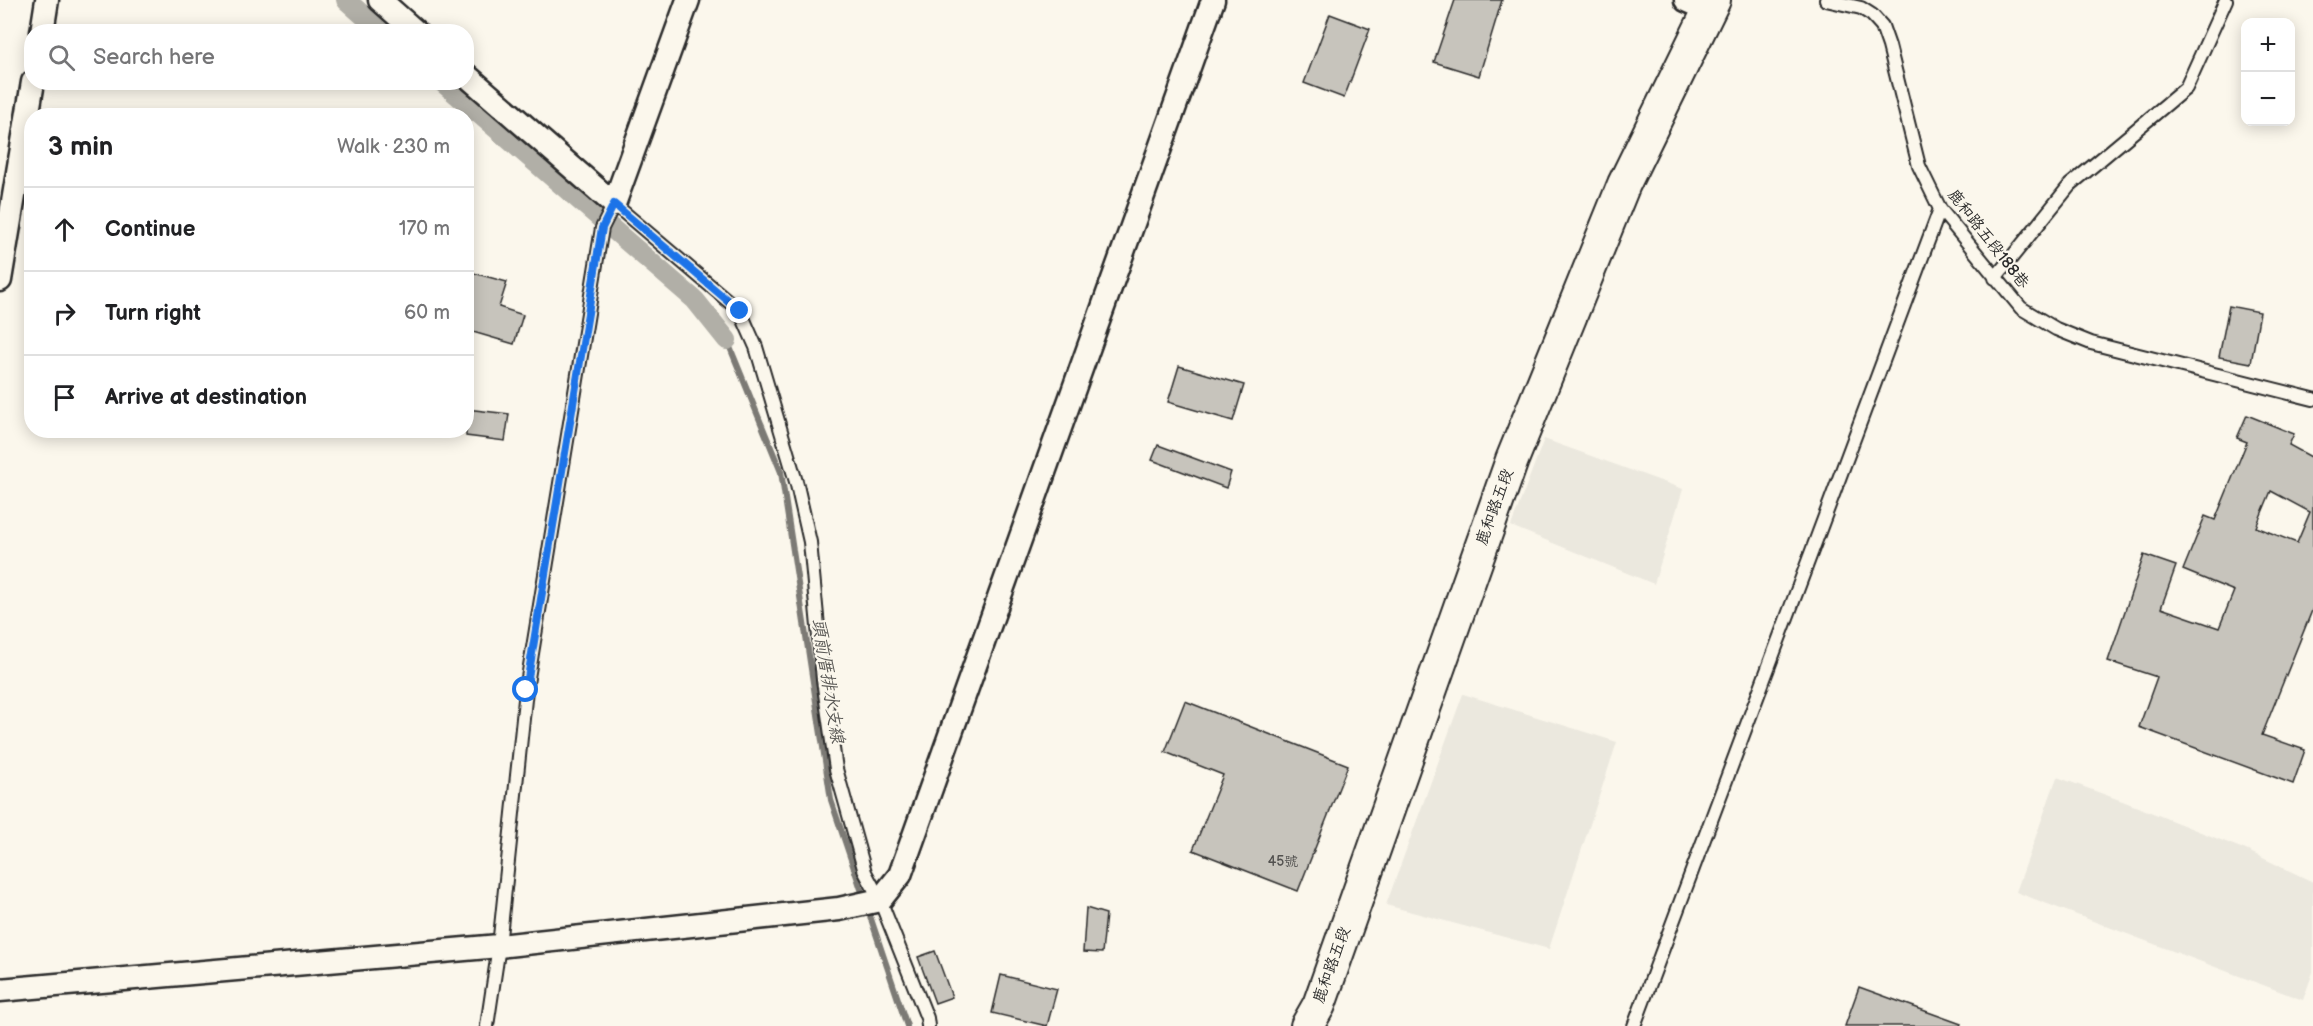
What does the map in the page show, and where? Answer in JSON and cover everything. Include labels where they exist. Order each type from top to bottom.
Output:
[{"type":"main road","name":"鹿和路五段","points":[[1307,1026],[1319,1005],[1512,460],[1624,184],[1703,3]]},
{"type":"street","points":[[44,24],[48,0]]},
{"type":"street","points":[[380,0],[407,24]]},
{"type":"street","points":[[474,82],[614,204],[688,0]]},
{"type":"street","points":[[0,990],[499,946],[839,909],[880,900],[900,875],[1213,0]]},
{"type":"street","points":[[29,108],[32,90]]},
{"type":"street","points":[[0,280],[24,136]]},
{"type":"lane","name":"鹿和路五段188巷","points":[[1826,0],[1861,8],[1872,15],[1882,26],[1918,166],[1940,209],[2021,308],[2056,329],[2091,343],[2313,399]]},
{"type":"lane","points":[[1995,278],[2070,185],[2186,88],[2226,0]]},
{"type":"lane","points":[[487,1026],[499,946],[526,690],[602,228],[614,204],[740,311],[756,347],[797,485],[810,542],[823,680],[836,769],[865,872],[880,900],[927,1018],[928,1026]]},
{"type":"lane","points":[[1634,1026],[1940,209]]},
{"type":"shaded area","points":[[1544,439],[1683,489],[1654,584],[1511,526]]},
{"type":"shaded area","points":[[1463,694],[1617,742],[1549,949],[1386,905]]},
{"type":"shaded area","points":[[2057,777],[2246,850],[2313,882],[2313,972],[2303,1000],[2016,892]]},
{"type":"building","points":[[1455,0],[1502,0],[1479,76],[1434,62]]},
{"type":"building","points":[[1330,14],[1370,29],[1344,98],[1304,83]]},
{"type":"building","points":[[474,273],[507,282],[499,307],[523,315],[514,344],[474,332]]},
{"type":"building","points":[[2229,306],[2260,312],[2251,363],[2219,357]]},
{"type":"building","points":[[1179,366],[1244,385],[1233,421],[1168,402]]},
{"type":"building","points":[[474,410],[509,414],[505,441],[474,437]]},
{"type":"building","points":[[2247,415],[2294,434],[2289,445],[2313,458],[2313,608],[2262,735],[2305,750],[2293,784],[2139,727],[2157,677],[2108,661],[2144,555],[2176,566],[2161,608],[2219,628],[2234,591],[2183,570],[2205,516],[2215,520],[2247,442],[2237,438]],"holes":[[[2271,491],[2310,512],[2297,543],[2256,527]]]},
{"type":"building","points":[[1158,445],[1231,472],[1226,488],[1152,460]]},
{"type":"building","points":[[1185,701],[1348,765],[1298,891],[1193,850],[1223,775],[1165,752]]},
{"type":"building","points":[[1086,908],[1106,914],[1102,953],[1083,952]]},
{"type":"building","points":[[935,951],[952,997],[935,1003],[918,957]]},
{"type":"building","points":[[1001,975],[1057,989],[1047,1026],[992,1013]]},
{"type":"building","points":[[1859,987],[1961,1024],[1960,1026],[1845,1026]]},
{"type":"waterway","points":[[346,0],[373,24]]},
{"type":"waterway","points":[[451,90],[472,108]]},
{"type":"waterway","points":[[474,110],[695,300],[727,340]]},
{"type":"waterway","name":"頭前厝排水支線","points":[[727,340],[781,472],[831,800],[907,1026]]},
{"type":"route","points":[[526,690],[602,228],[614,204],[740,311]]}]
